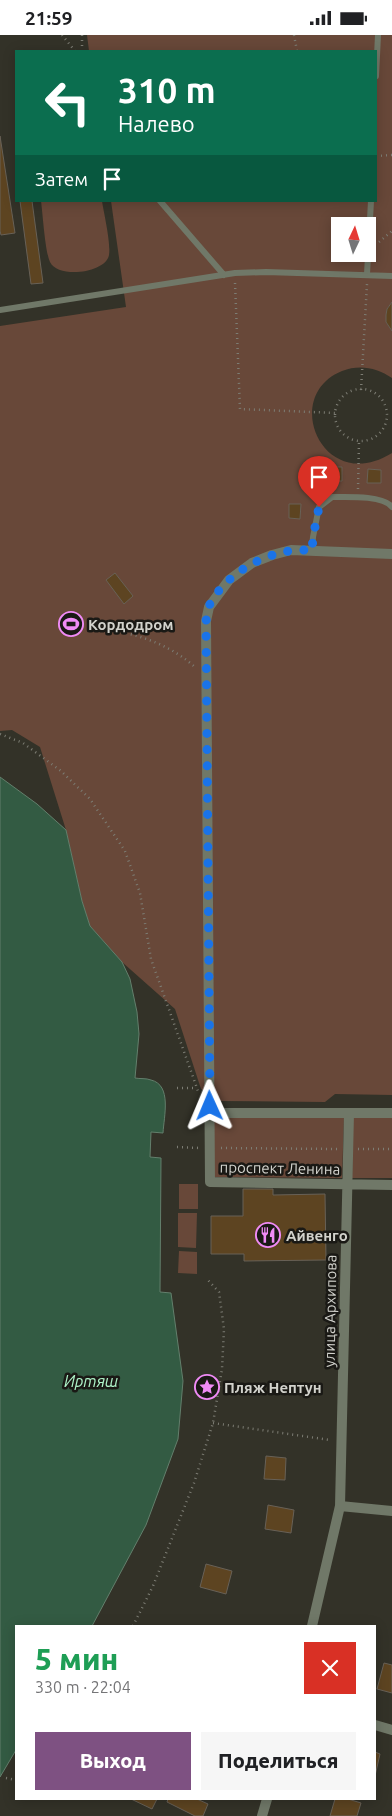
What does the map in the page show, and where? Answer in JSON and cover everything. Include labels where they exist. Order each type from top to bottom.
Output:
[{"type":"street","name":"проспект Ленина","points":[[392,554],[291,550],[272,555],[252,563],[229,580],[209,607],[206,621],[210,1182],[392,1185]]},
{"type":"street","points":[[210,1109],[392,1113]]},
{"type":"street","name":"улица Архипова","points":[[312,1625],[340,1506],[349,1113]]},
{"type":"street","points":[[340,1506],[392,1511]]},
{"type":"street","points":[[376,1725],[392,1730]]},
{"type":"street","points":[[262,1816],[266,1800]]},
{"type":"lane","points":[[377,56],[378,35]]},
{"type":"lane","points":[[161,202],[224,275]]},
{"type":"lane","points":[[370,217],[371,202]]},
{"type":"lane","points":[[367,263],[367,274]]},
{"type":"lane","points":[[0,310],[235,273],[266,272],[392,276]]},
{"type":"lane","points":[[312,551],[319,507],[332,497],[382,500],[392,507]]},
{"type":"path","points":[[62,35],[74,50]]},
{"type":"path","points":[[82,35],[82,50]]},
{"type":"path","points":[[294,35],[297,50]]},
{"type":"path","points":[[377,156],[392,155]]},
{"type":"path","points":[[376,244],[392,231]]},
{"type":"path","points":[[235,273],[240,409],[336,413]]},
{"type":"path","points":[[361,389],[367,274]]},
{"type":"path","points":[[361,389],[369,391],[382,400],[387,416],[382,431],[376,437],[359,441],[345,435],[339,429],[336,413],[337,406],[346,394],[361,389]]},
{"type":"path","points":[[357,498],[359,441]]},
{"type":"path","points":[[121,632],[145,637],[184,657],[206,677]]},
{"type":"path","points":[[0,734],[23,743],[61,771],[90,799],[125,851],[140,893],[151,959],[196,1088],[210,1109]]},
{"type":"path","points":[[177,1088],[196,1088]]},
{"type":"path","points":[[177,1147],[392,1149]]},
{"type":"path","points":[[133,1625],[153,1586],[187,1500],[213,1423],[222,1369],[224,1329],[218,1292],[206,1278]]},
{"type":"path","points":[[213,1423],[342,1442]]},
{"type":"path","points":[[6,1778],[15,1779]]},
{"type":"shaded area","points":[[87,35],[392,35],[392,302],[387,309],[386,322],[392,331],[392,378],[368,368],[342,371],[324,383],[314,400],[312,419],[318,438],[330,453],[346,462],[367,463],[392,453],[392,1095],[335,1094],[325,1102],[217,1101],[201,1089],[175,1009],[122,962],[90,926],[82,901],[66,830],[40,747],[12,730],[0,731],[0,326],[126,307],[111,202],[377,202],[377,50],[89,50]]},
{"type":"shaded area","points":[[41,202],[102,202],[109,243],[109,255],[100,266],[91,270],[81,272],[62,271],[50,262],[44,233]]},
{"type":"shaded area","points":[[213,1117],[344,1118],[342,1178],[213,1177]]},
{"type":"shaded area","points":[[353,1118],[392,1118],[392,1178],[352,1178]]},
{"type":"shaded area","points":[[179,1184],[198,1184],[198,1209],[179,1209]]},
{"type":"shaded area","points":[[178,1213],[197,1213],[196,1248],[178,1247]]},
{"type":"shaded area","points":[[179,1251],[197,1252],[197,1274],[178,1273]]},
{"type":"water","name":"Иртяш","points":[[0,777],[37,804],[66,830],[82,901],[90,926],[122,962],[130,979],[137,1012],[139,1034],[135,1078],[149,1079],[158,1083],[164,1094],[163,1133],[151,1132],[150,1157],[161,1158],[160,1292],[171,1293],[183,1381],[178,1439],[146,1525],[93,1625],[15,1625],[15,1752],[0,1777]]},
{"type":"building","points":[[0,136],[15,233],[1,235],[0,231]]},
{"type":"building","points":[[20,202],[32,202],[43,283],[31,284]]},
{"type":"building","points":[[392,302],[392,331],[386,322],[386,315],[387,309]]},
{"type":"building","points":[[329,467],[342,467],[342,481],[328,481]]},
{"type":"building","points":[[368,469],[381,470],[381,483],[367,483]]},
{"type":"building","points":[[289,504],[301,504],[300,519],[289,518]]},
{"type":"building","points":[[115,573],[133,596],[124,604],[106,580]]},
{"type":"building","name":"Айвенго","points":[[243,1189],[273,1189],[273,1195],[325,1194],[326,1260],[244,1261],[244,1254],[211,1254],[211,1216],[243,1216]]},
{"type":"building","points":[[266,1456],[286,1458],[285,1480],[264,1479]]},
{"type":"building","points":[[268,1505],[294,1510],[291,1533],[265,1529]]},
{"type":"building","points":[[206,1564],[232,1571],[226,1594],[200,1587]]},
{"type":"building","points":[[384,1663],[392,1665],[392,1693],[377,1689]]},
{"type":"building","points":[[376,1752],[380,1754],[376,1772]]},
{"type":"building","points":[[133,1800],[156,1800],[152,1809]]},
{"type":"building","points":[[168,1800],[199,1800],[208,1804],[203,1816],[195,1816],[167,1802]]},
{"type":"building","points":[[335,1800],[351,1800],[361,1803],[357,1816],[330,1816]]},
{"type":"place","name":"Кордодром","points":[[71,624]]},
{"type":"place","name":"Айвенго","points":[[268,1235]]},
{"type":"place","name":"Пляж Нептун","points":[[207,1387]]},
{"type":"route","points":[[210,1106],[206,621],[209,607],[217,595],[229,580],[252,563],[291,550],[312,551],[319,507]]}]
